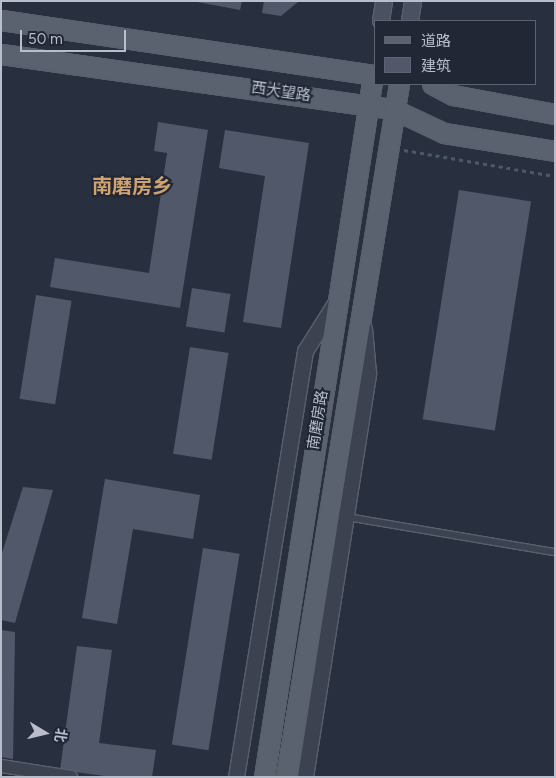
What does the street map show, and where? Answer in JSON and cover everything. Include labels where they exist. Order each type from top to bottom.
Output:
[{"type":"main road","points":[[381,20],[384,1]]},
{"type":"main road","points":[[410,20],[413,1]]},
{"type":"main road","name":"西大望路","points":[[1,20],[374,71]]},
{"type":"main road","name":"西大望路","points":[[1,54],[393,109],[444,133],[555,152]]},
{"type":"main road","name":"南磨房路","points":[[264,777],[336,300],[374,71]]},
{"type":"main road","name":"南磨房路","points":[[286,777],[393,109],[400,85]]},
{"type":"main road","points":[[434,85],[453,95],[555,114]]},
{"type":"street","points":[[236,777],[304,351],[336,300]]},
{"type":"street","points":[[305,777],[368,373],[362,307]]},
{"type":"street","points":[[1,766],[70,777]]},
{"type":"lane","points":[[347,517],[555,552]]},
{"type":"path","points":[[387,148],[555,176]]},
{"type":"building","points":[[192,1],[242,1],[240,10]]},
{"type":"building","points":[[264,1],[299,1],[281,16],[262,13]]},
{"type":"building","points":[[158,122],[208,130],[180,308],[50,287],[55,258],[149,273],[167,153],[154,151]]},
{"type":"building","points":[[225,130],[309,143],[281,328],[243,322],[265,176],[219,168]]},
{"type":"building","points":[[459,190],[531,201],[495,431],[423,419]]},
{"type":"building","points":[[192,288],[231,294],[224,333],[186,327]]},
{"type":"building","points":[[36,295],[72,301],[55,404],[20,399]]},
{"type":"building","points":[[190,347],[229,353],[212,460],[173,454]]},
{"type":"building","points":[[105,479],[200,495],[193,539],[133,529],[117,624],[82,618]]},
{"type":"building","points":[[23,487],[53,490],[15,623],[1,620],[1,556]]},
{"type":"building","points":[[203,548],[240,554],[208,750],[172,745]]},
{"type":"building","points":[[1,630],[15,632],[13,759],[1,757]]},
{"type":"building","points":[[77,646],[112,650],[99,743],[156,750],[152,777],[112,777],[60,770]]},
{"type":"district","name":"南磨房乡","points":[[132,186]]}]
